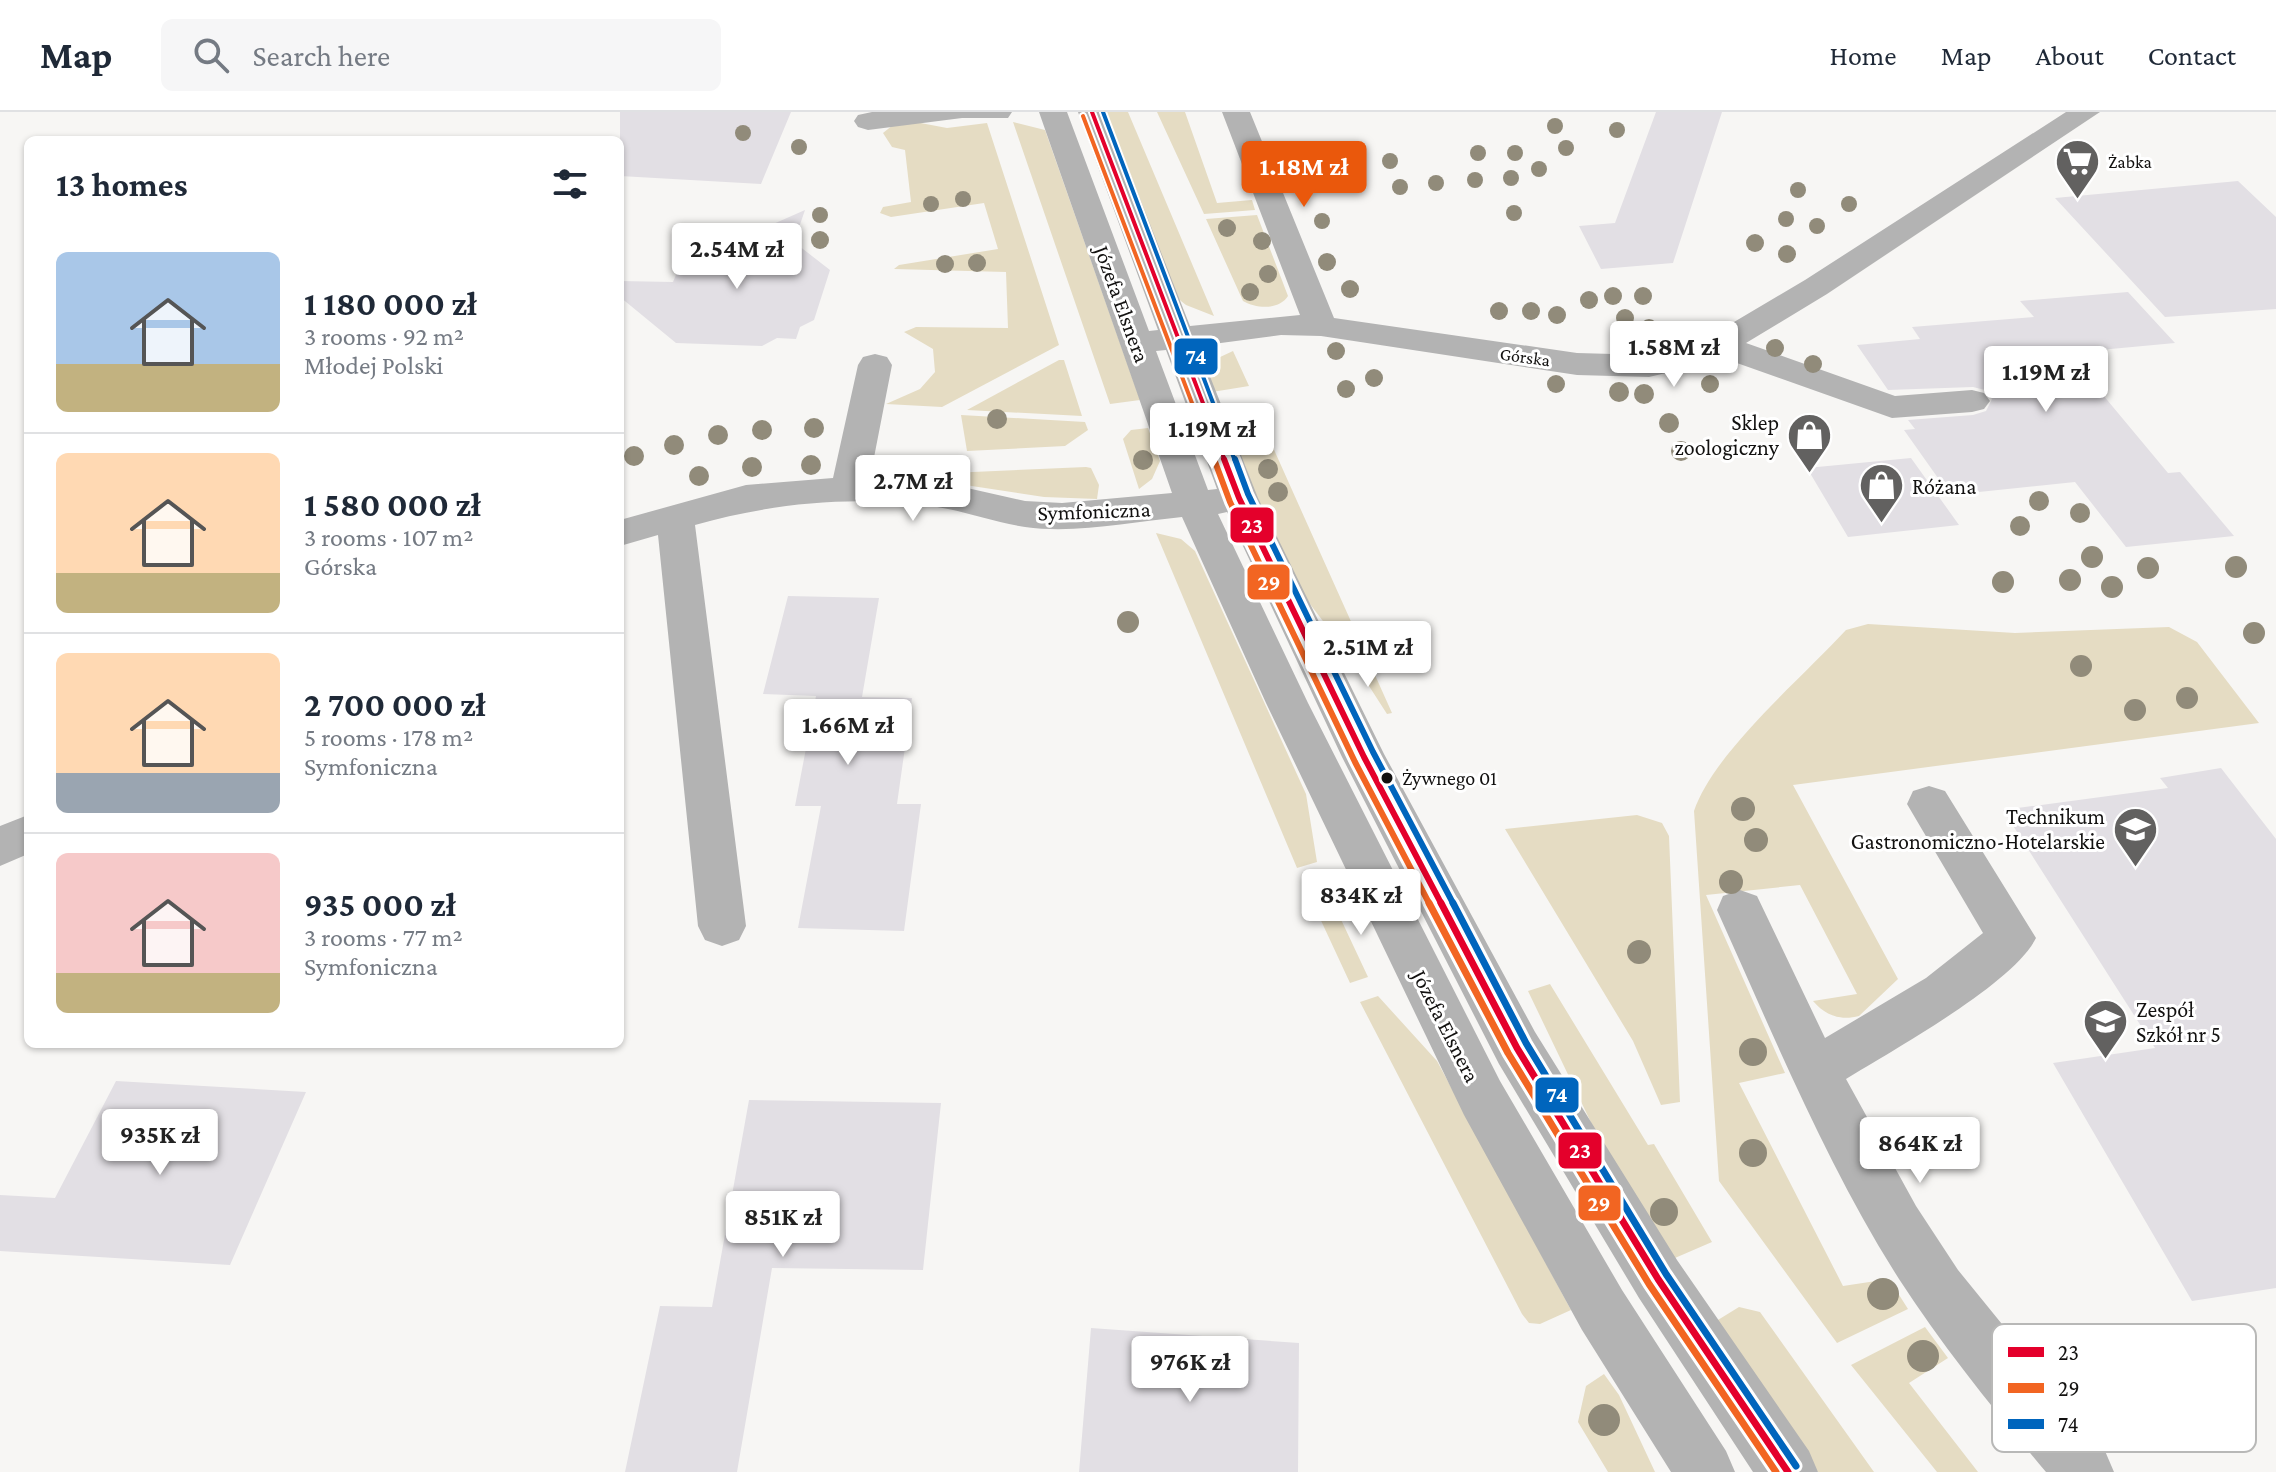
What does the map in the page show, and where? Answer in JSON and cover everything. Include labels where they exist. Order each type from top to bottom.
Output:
[{"type":"street","points":[[868,121],[953,112]]},
{"type":"street","points":[[972,112],[998,112]]},
{"type":"street","name":"Józefa Elsnera","points":[[1053,112],[1156,341],[1217,501],[1369,874],[1482,1098],[1602,1310],[1705,1472]]},
{"type":"street","name":"Józefa Elsnera","points":[[1092,112],[1156,341]]},
{"type":"street","points":[[1236,112],[1321,326]]},
{"type":"street","name":"Górska","points":[[1156,341],[1281,325],[1321,326],[1577,364],[1621,367],[1688,358],[1719,345],[1816,287],[2086,112]]},
{"type":"street","points":[[1719,345],[1892,407],[1972,401]]},
{"type":"street","points":[[849,489],[875,365]]},
{"type":"street","name":"Symfoniczna","points":[[624,532],[746,498],[849,489],[945,496],[1025,514],[1062,516],[1217,501]]},
{"type":"street","name":"Józefa Elsnera","points":[[1217,501],[1364,757],[1517,1048],[1658,1279],[1788,1472]]},
{"type":"street","points":[[675,516],[716,851],[722,926]]},
{"type":"street","points":[[1816,1070],[1943,993],[2012,938],[1929,804]]},
{"type":"street","points":[[0,847],[24,835]]},
{"type":"street","points":[[1740,910],[1816,1070],[1915,1252],[1950,1304],[1992,1357]]},
{"type":"street","points":[[2068,1452],[2084,1472]]},
{"type":"shaded area","points":[[1100,112],[1128,112],[1214,316],[1186,305],[1176,297]]},
{"type":"shaded area","points":[[1157,112],[1185,112],[1217,203],[1252,200],[1255,210],[1204,214]]},
{"type":"shaded area","points":[[910,121],[947,128],[987,123],[1059,345],[942,407],[886,404],[920,389],[935,372],[933,349],[904,332],[916,327],[1008,328],[1006,272],[894,269],[899,265],[998,249],[984,203],[891,217],[880,213],[883,207],[911,202],[905,150],[892,147],[883,133],[893,125]]},
{"type":"shaded area","points":[[1013,122],[1045,130],[1140,400],[1110,404]]},
{"type":"shaded area","points":[[1257,215],[1288,296],[1279,304],[1267,307],[1243,301],[1206,219]]},
{"type":"shaded area","points":[[1233,351],[1249,386],[1212,392],[1209,368],[1218,358]]},
{"type":"shaded area","points":[[1064,360],[1082,416],[967,410]]},
{"type":"shaded area","points":[[1258,414],[1392,713],[1387,714],[1351,658],[1294,583],[1222,419]]},
{"type":"shaded area","points":[[961,415],[1085,422],[1088,430],[1065,446],[967,451]]},
{"type":"shaded area","points":[[1148,428],[1160,461],[1152,479],[1139,489],[1123,439],[1131,430]]},
{"type":"shaded area","points":[[885,462],[950,473],[1086,467],[1091,468],[1099,485],[1097,499],[1044,497],[899,475],[882,466]]},
{"type":"shaded area","points":[[1156,533],[1181,539],[1195,551],[1306,794],[1317,862],[1297,868]]},
{"type":"shaded area","points":[[1868,624],[2015,633],[2169,627],[2197,642],[2259,723],[1793,785],[1898,979],[1859,1016],[1833,1016],[1813,1001],[1857,994],[1800,885],[1706,895],[1785,1073],[1739,1083],[1843,1286],[1889,1279],[1908,1309],[1837,1343],[1719,1181],[1694,811],[1704,788],[1720,765],[1761,717],[1846,630]]},
{"type":"shaded area","points":[[1637,815],[1662,823],[1669,836],[1680,1102],[1661,1105],[1633,1041],[1505,829]]},
{"type":"shaded area","points":[[1322,879],[1368,977],[1350,983],[1304,884]]},
{"type":"shaded area","points":[[1550,984],[1648,1145],[1654,1144],[1712,1242],[1668,1261],[1620,1183],[1528,991]]},
{"type":"shaded area","points":[[1378,996],[1437,1061],[1571,1310],[1540,1324],[1529,1323],[1522,1314],[1360,1002]]},
{"type":"shaded area","points":[[1739,1307],[1760,1312],[1874,1472],[1818,1472],[1713,1323]]},
{"type":"shaded area","points":[[1925,1327],[1948,1358],[1909,1383],[1978,1472],[1937,1472],[1851,1365]]},
{"type":"shaded area","points":[[1604,1374],[1619,1395],[1655,1472],[1608,1472],[1578,1422],[1586,1386]]},
{"type":"building","points":[[620,112],[791,112],[761,184],[624,176],[624,136],[620,136]]},
{"type":"building","points":[[1656,112],[1722,112],[1673,263],[1601,269],[1579,226],[1615,223]]},
{"type":"building","points":[[2238,181],[2276,217],[2276,309],[2165,317],[2055,198]]},
{"type":"building","points":[[805,210],[794,242],[830,270],[814,320],[800,327],[796,339],[777,338],[762,346],[676,343],[624,300],[624,281],[673,282],[680,265]]},
{"type":"building","points":[[2128,292],[2175,343],[2068,353],[2168,473],[2180,472],[2234,536],[2126,547],[2075,482],[1950,495],[1904,430],[1915,429],[1908,420],[1973,415],[1986,411],[1992,399],[1985,390],[1973,387],[1888,390],[1857,345],[1920,339],[1912,327],[2034,317],[2020,301]]},
{"type":"building","points":[[1911,458],[1959,525],[1848,537],[1807,468]]},
{"type":"building","points":[[788,596],[879,598],[862,697],[912,698],[897,804],[921,804],[904,931],[798,928],[821,806],[795,806],[816,696],[763,694]]},
{"type":"building","name":"Zespół Szkół nr 5","points":[[2221,768],[2276,839],[2276,1288],[2192,1301],[2053,1063],[2155,1048],[2003,810],[2168,788],[2160,778]]},
{"type":"building","points":[[116,1081],[306,1092],[230,1265],[0,1251],[0,1195],[55,1198]]},
{"type":"building","points":[[749,1100],[941,1103],[923,1270],[772,1268],[737,1472],[625,1472],[660,1306],[712,1307]]},
{"type":"building","points":[[1091,1328],[1299,1343],[1298,1472],[1079,1472]]},
{"type":"transit line","name":"23","points":[[1092,112],[1239,498],[1364,757],[1517,1048],[1658,1279],[1788,1472]]},
{"type":"transit line","name":"74","points":[[1103,112],[1248,494],[1373,752],[1526,1043],[1666,1274],[1796,1466]]},
{"type":"transit line","name":"29","points":[[1083,116],[1230,502],[1355,762],[1508,1053],[1649,1284],[1776,1472]]},
{"type":"place","name":"Żabka","points":[[2077,201]]},
{"type":"place","name":"Sklep zoologiczny","points":[[1810,474]]},
{"type":"place","name":"Różana","points":[[1881,525]]},
{"type":"place","name":"Żywnego 01","points":[[1387,778]]},
{"type":"place","name":"Technikum Gastronomiczno-Hotelarskie","points":[[2136,868]]},
{"type":"place","name":"Zespół Szkół nr 5","points":[[2105,1061]]}]
